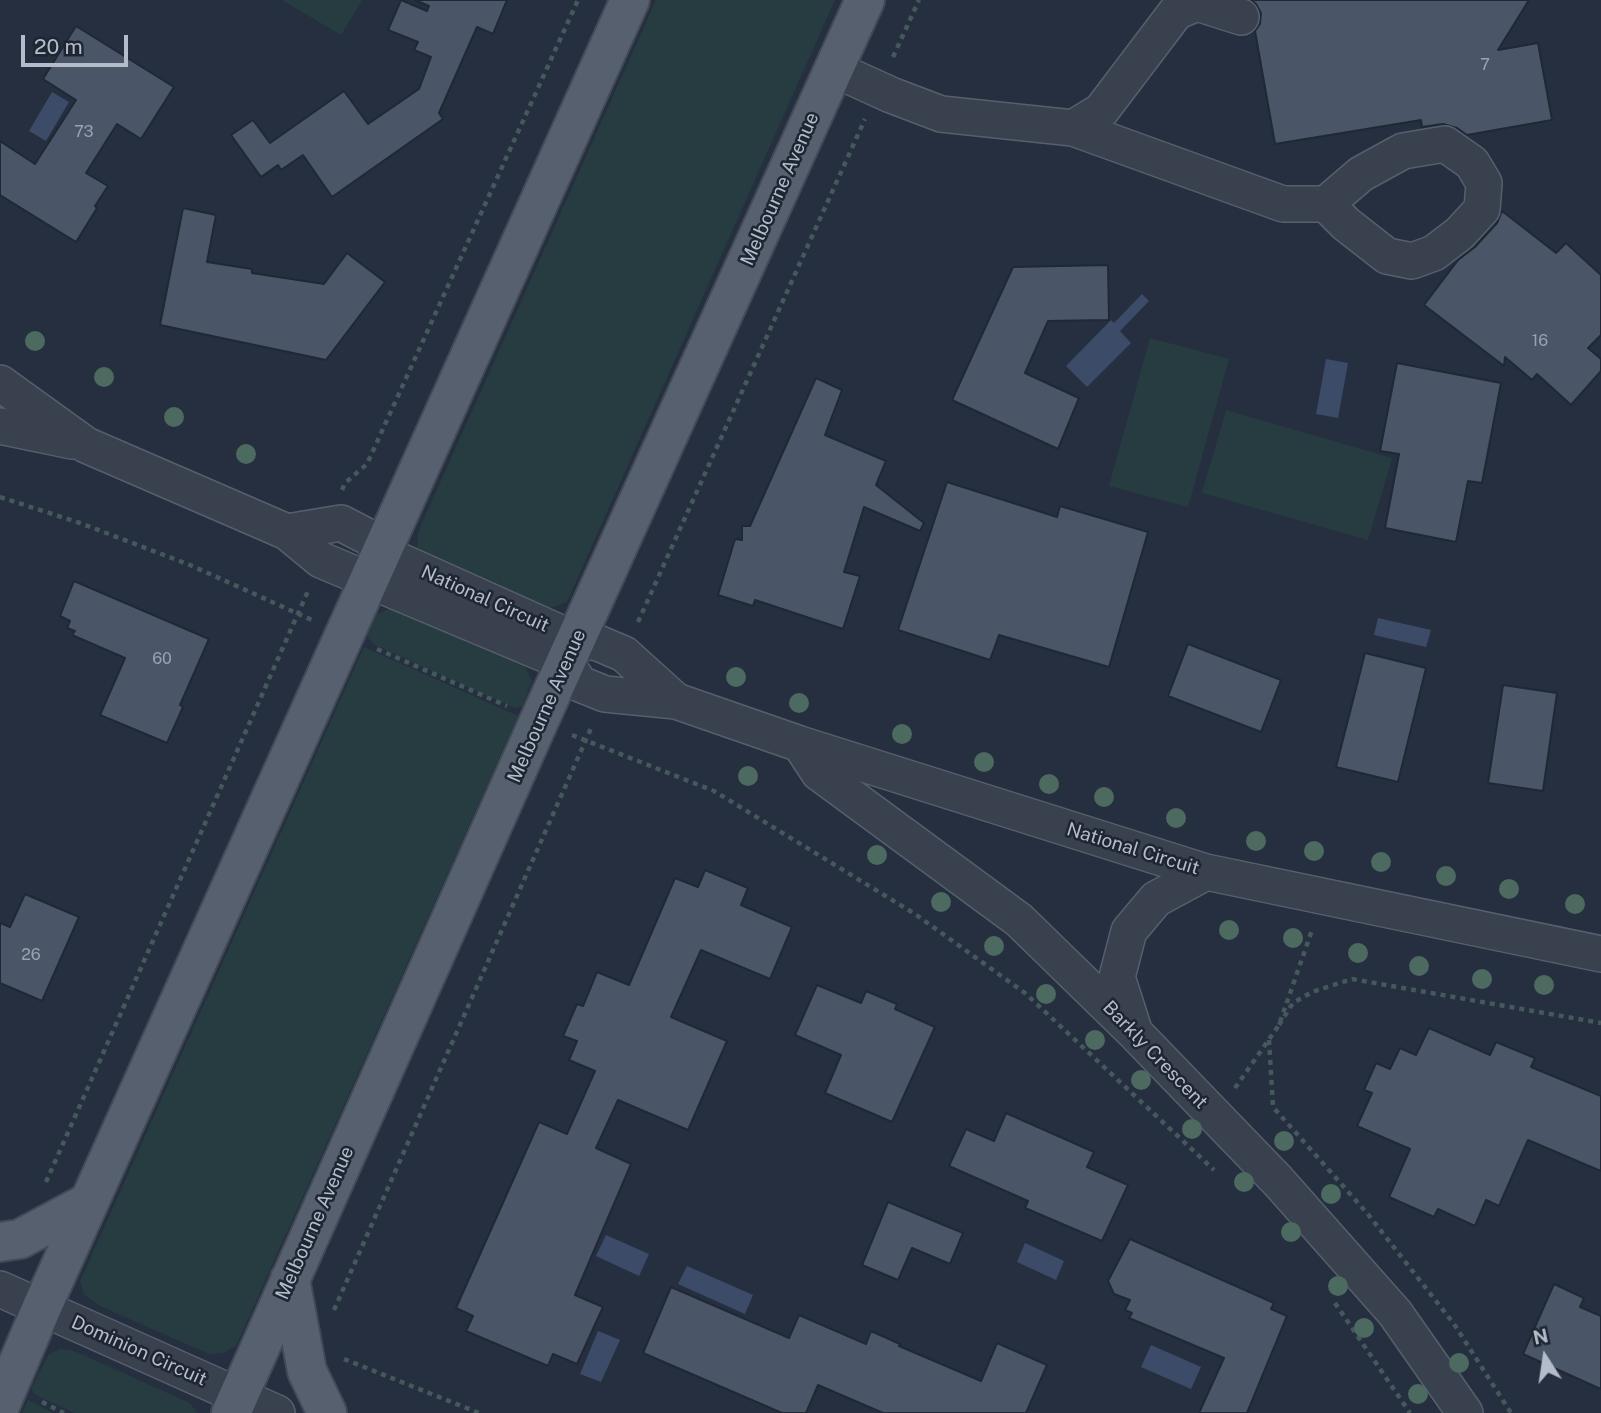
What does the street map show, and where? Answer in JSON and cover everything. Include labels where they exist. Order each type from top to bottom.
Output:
[{"type":"main road","points":[[0,1406],[89,1202],[630,0]]},
{"type":"main road","name":"Melbourne Avenue","points":[[235,1404],[539,720],[865,0]]},
{"type":"main road","points":[[0,1242],[20,1239],[89,1202]]},
{"type":"main road","points":[[290,1279],[307,1371],[327,1413]]},
{"type":"street","points":[[1073,128],[1101,111],[1177,12],[1197,2],[1241,17]]},
{"type":"street","points":[[834,69],[942,114],[1073,128],[1283,204],[1326,204]]},
{"type":"street","name":"National Circuit","points":[[0,383],[86,445],[287,532],[321,560],[375,567],[571,652],[598,643],[624,654],[676,701],[800,744],[1206,872],[1601,954]]},
{"type":"street","points":[[0,426],[86,445]]},
{"type":"street","points":[[287,532],[341,523]]},
{"type":"street","name":"National Circuit","points":[[341,523],[370,538],[375,567]]},
{"type":"street","name":"Barkly Crescent","points":[[800,744],[819,773],[1019,919],[1136,1034],[1278,1181],[1395,1313],[1465,1413]]},
{"type":"street","points":[[1136,1034],[1117,977],[1129,931],[1156,900],[1206,872]]},
{"type":"street","name":"Dominion Circuit","points":[[0,1289],[42,1307],[235,1404],[277,1413]]},
{"type":"path","points":[[341,523],[340,495],[345,483],[367,464],[578,0]]},
{"type":"path","points":[[0,497],[80,523],[190,565],[539,720],[714,791],[915,914],[1025,993],[1215,1171]]},
{"type":"path","points":[[46,1183],[321,560]]},
{"type":"path","points":[[1279,1026],[1323,897]]},
{"type":"path","points":[[1215,1116],[1293,1003],[1312,992],[1352,979],[1601,1023]]},
{"type":"path","points":[[1269,1040],[1273,1107],[1367,1213],[1454,1324],[1511,1413]]},
{"type":"path","points":[[1334,1302],[1410,1413]]},
{"type":"path","points":[[342,1358],[479,1413]]},
{"type":"green space","points":[[282,0],[362,0],[341,35]]},
{"type":"green space","points":[[656,0],[835,0],[567,602],[548,609],[426,557],[417,546],[418,532]]},
{"type":"green space","points":[[1150,338],[1229,359],[1188,507],[1109,486]]},
{"type":"green space","points":[[1226,410],[1392,458],[1368,540],[1202,493]]},
{"type":"green space","points":[[401,603],[522,660],[532,681],[522,707],[515,708],[373,644],[367,636],[376,615]]},
{"type":"green space","points":[[364,647],[518,716],[236,1346],[223,1353],[209,1354],[100,1306],[84,1294],[80,1281]]},
{"type":"green space","points":[[60,1349],[72,1350],[190,1403],[197,1413],[74,1413],[34,1394],[31,1388],[49,1354]]},
{"type":"green space","points":[[28,1400],[53,1413],[22,1413]]},
{"type":"water","points":[[52,92],[69,102],[46,141],[29,131]]},
{"type":"water","points":[[1142,294],[1149,301],[1120,331],[1131,343],[1087,387],[1066,366],[1111,320],[1114,323]]},
{"type":"water","points":[[1326,359],[1348,363],[1338,418],[1316,414]]},
{"type":"water","points":[[1378,618],[1431,630],[1426,647],[1374,635]]},
{"type":"water","points":[[606,1235],[649,1254],[639,1276],[596,1256]]},
{"type":"water","points":[[1025,1243],[1064,1261],[1056,1280],[1017,1262]]},
{"type":"water","points":[[687,1266],[753,1295],[745,1314],[678,1284]]},
{"type":"water","points":[[598,1331],[620,1340],[601,1382],[580,1374]]},
{"type":"water","points":[[1151,1345],[1201,1367],[1191,1389],[1141,1367]]},
{"type":"building","points":[[401,0],[427,11],[429,6],[415,0],[507,0],[493,34],[477,27],[439,113],[443,119],[332,197],[303,155],[281,170],[278,165],[261,177],[231,135],[253,120],[270,143],[344,91],[368,124],[419,89],[431,57],[414,50],[418,42],[388,30]]},
{"type":"building","points":[[1251,0],[1529,0],[1498,50],[1538,43],[1552,120],[1467,135],[1457,128],[1443,124],[1422,127],[1421,120],[1275,144],[1255,31],[1260,24],[1261,13]]},
{"type":"building","points":[[76,26],[174,87],[141,139],[117,124],[86,173],[108,186],[76,242],[0,195],[0,141],[35,164],[76,100],[43,79]]},
{"type":"building","points":[[183,208],[216,215],[207,262],[252,269],[252,273],[324,284],[347,253],[385,282],[326,360],[160,325]]},
{"type":"building","points":[[1502,211],[1556,253],[1566,243],[1601,275],[1601,335],[1588,348],[1601,359],[1601,371],[1571,405],[1537,374],[1532,380],[1505,357],[1504,366],[1424,305],[1458,260],[1475,247],[1497,223]]},
{"type":"building","points":[[1108,265],[1109,320],[1048,321],[1025,373],[1079,398],[1058,449],[952,400],[1013,267]]},
{"type":"building","points":[[1397,363],[1501,383],[1482,483],[1468,481],[1456,542],[1385,528],[1399,454],[1380,451]]},
{"type":"building","points":[[816,378],[842,390],[825,435],[886,461],[876,485],[924,523],[920,531],[864,507],[844,572],[860,576],[843,629],[755,600],[753,606],[718,595],[735,539],[742,540],[742,526],[750,526]]},
{"type":"building","points":[[947,482],[1057,517],[1060,506],[1148,532],[1109,667],[999,635],[990,660],[898,630]]},
{"type":"building","points":[[74,581],[209,639],[180,705],[183,707],[167,743],[100,715],[125,658],[72,635],[75,631],[67,628],[70,621],[60,616]]},
{"type":"building","points":[[1188,644],[1281,680],[1261,732],[1168,696]]},
{"type":"building","points":[[1365,653],[1426,668],[1398,782],[1336,767]]},
{"type":"building","points":[[1503,685],[1557,693],[1543,791],[1488,783]]},
{"type":"building","points":[[705,870],[748,888],[741,905],[792,927],[770,979],[701,950],[671,1017],[727,1041],[688,1130],[618,1100],[596,1148],[631,1164],[575,1295],[603,1307],[577,1364],[553,1354],[548,1366],[466,1331],[473,1316],[456,1308],[539,1122],[567,1134],[595,1071],[569,1060],[577,1041],[563,1036],[577,1004],[583,1006],[597,972],[629,985],[675,878],[698,887]]},
{"type":"building","points":[[25,894],[79,917],[42,1001],[0,983],[0,923],[10,927]]},
{"type":"building","points":[[817,985],[861,1003],[866,991],[897,1004],[895,1009],[935,1027],[892,1122],[825,1093],[841,1055],[795,1035]]},
{"type":"building","points":[[1429,1028],[1490,1055],[1496,1042],[1535,1058],[1531,1067],[1601,1096],[1601,1171],[1528,1140],[1499,1206],[1486,1200],[1475,1226],[1438,1209],[1434,1217],[1389,1197],[1410,1149],[1357,1126],[1372,1093],[1364,1090],[1376,1063],[1390,1069],[1400,1048],[1416,1055]]},
{"type":"building","points":[[1006,1113],[1094,1152],[1087,1167],[1128,1185],[1102,1241],[1025,1208],[1028,1201],[949,1166],[966,1129],[994,1141]]},
{"type":"building","points":[[888,1202],[963,1233],[950,1264],[912,1248],[898,1280],[862,1265]]},
{"type":"building","points":[[1130,1239],[1274,1303],[1271,1309],[1287,1316],[1247,1413],[1199,1413],[1224,1358],[1129,1318],[1132,1313],[1125,1310],[1130,1300],[1114,1294],[1108,1281]]},
{"type":"building","points":[[1554,1284],[1584,1298],[1580,1307],[1601,1316],[1601,1389],[1523,1354]]},
{"type":"building","points":[[671,1287],[789,1338],[799,1315],[866,1344],[871,1331],[981,1381],[997,1343],[1047,1365],[1026,1413],[883,1413],[818,1385],[806,1413],[782,1413],[643,1353]]}]
